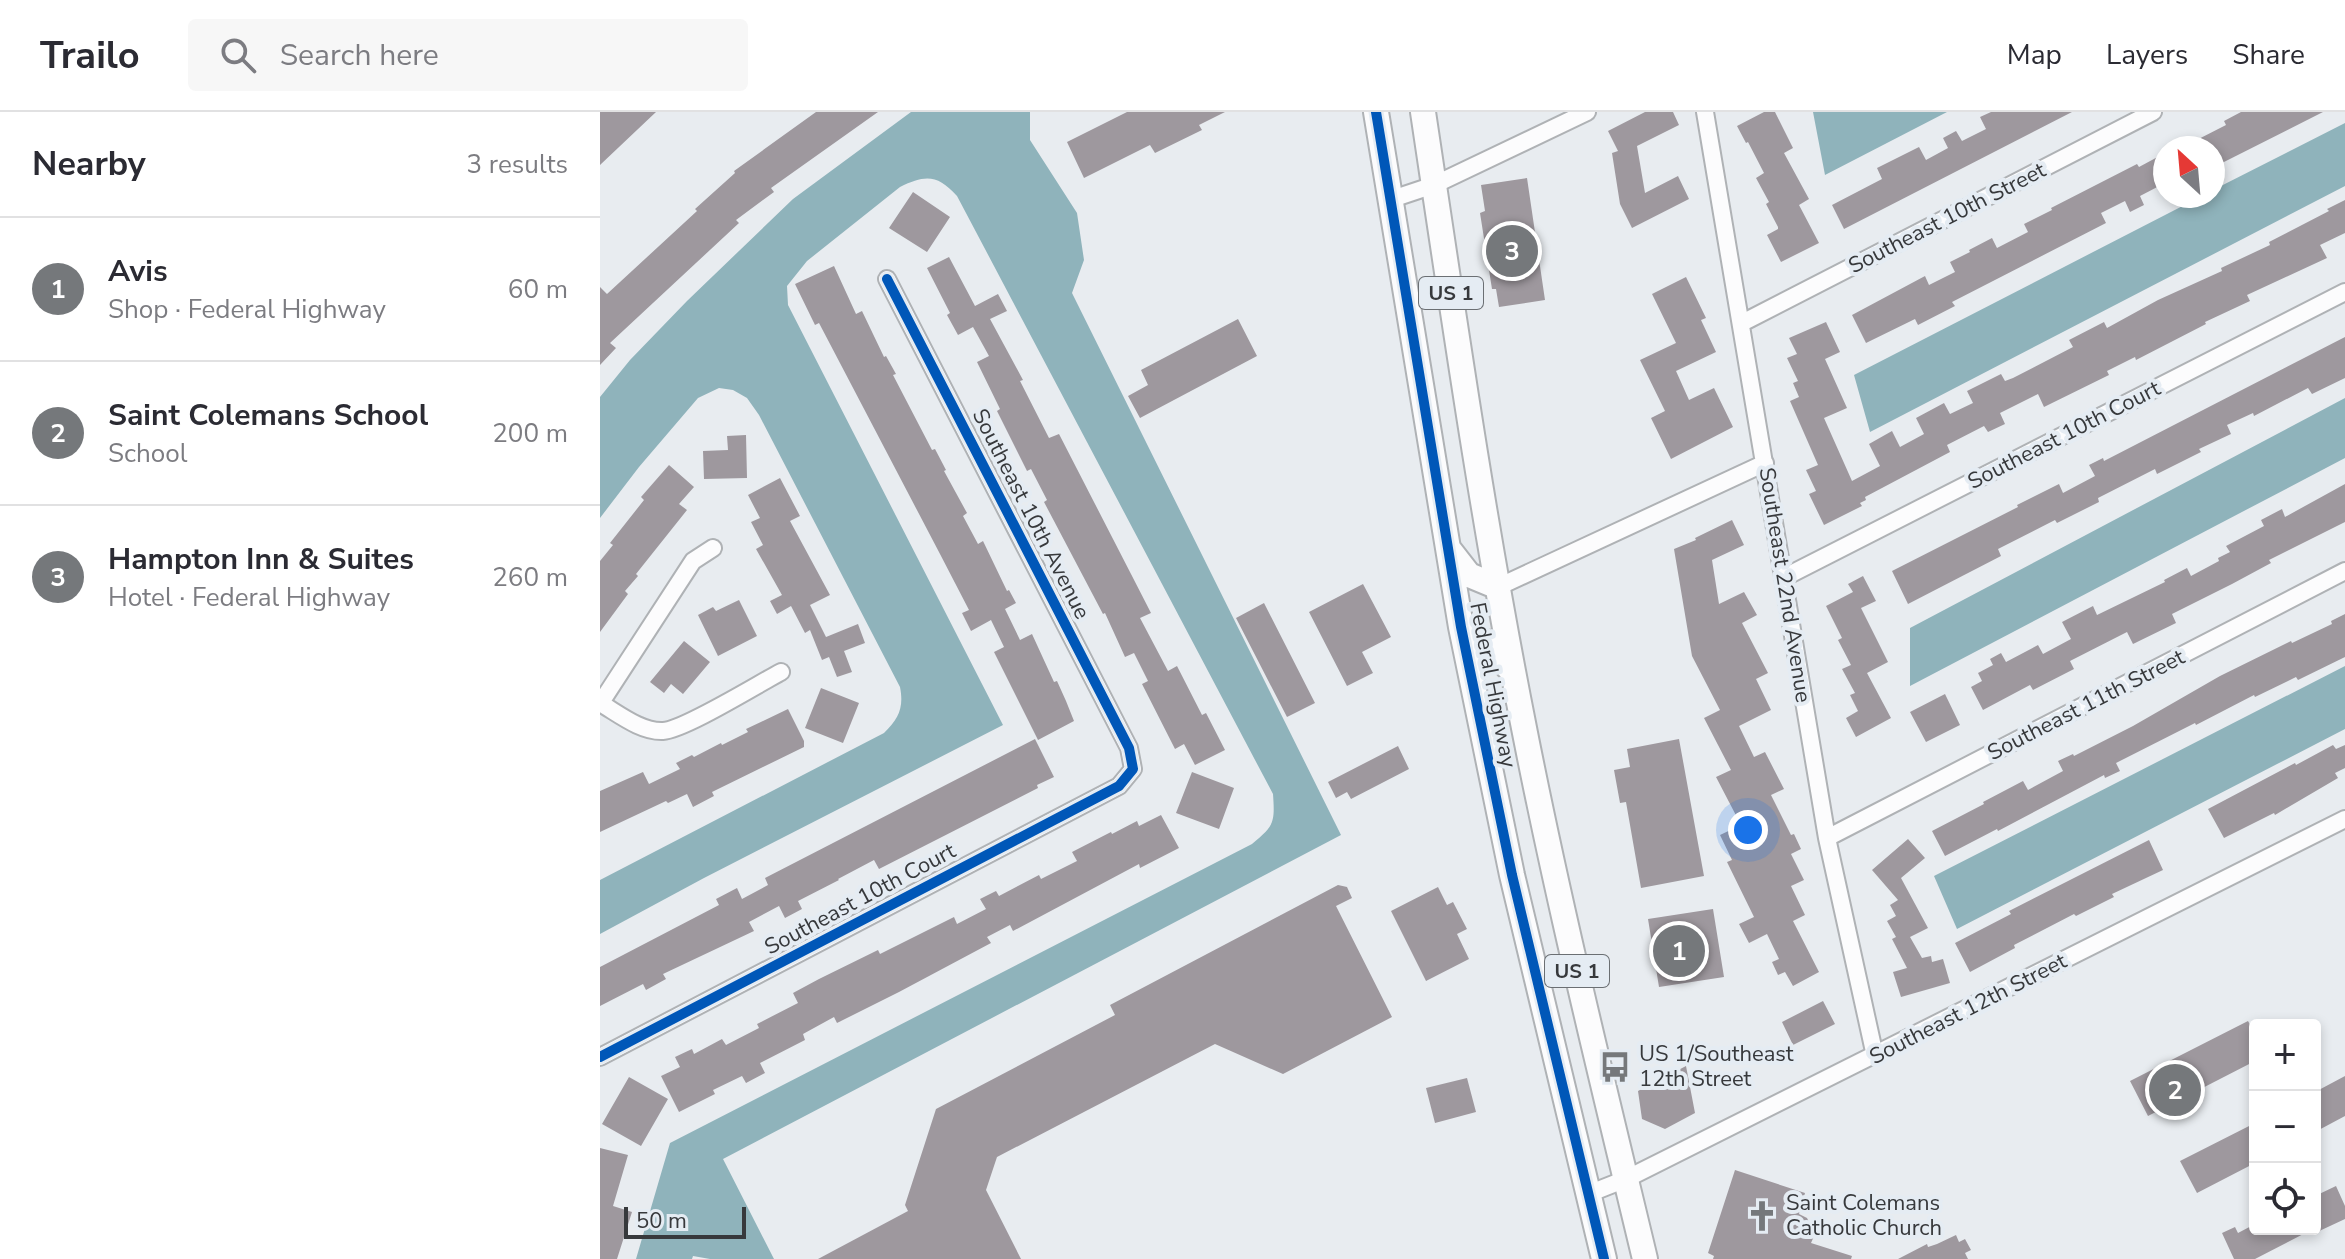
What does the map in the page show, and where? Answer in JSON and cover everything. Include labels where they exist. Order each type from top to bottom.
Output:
[{"type":"main road","name":"Federal Highway","points":[[1376,112],[1461,627],[1512,875],[1604,1259]]},
{"type":"main road","name":"Federal Highway","points":[[1423,112],[1514,675],[1553,868],[1645,1259]]},
{"type":"main road","points":[[1446,546],[1469,575],[1498,587]]},
{"type":"main road","points":[[1461,627],[1490,645],[1514,675]]},
{"type":"street","points":[[1389,200],[1434,185],[1558,119],[1587,112]]},
{"type":"street","name":"Southeast 22nd Avenue","points":[[1705,112],[1827,838],[1875,1056]]},
{"type":"street","name":"Southeast 10th Street","points":[[1742,323],[2153,112]]},
{"type":"street","name":"Southeast 10th Avenue","points":[[887,279],[1129,748],[1133,769]]},
{"type":"street","name":"Southeast 10th Court","points":[[1783,578],[2345,292]]},
{"type":"street","points":[[1498,587],[1765,463]]},
{"type":"street","points":[[713,548],[693,561],[600,704],[647,729],[665,731],[781,672]]},
{"type":"street","name":"Southeast 11th Street","points":[[1827,838],[2345,571]]},
{"type":"street","name":"Southeast 10th Court","points":[[600,1057],[1119,786],[1133,769]]},
{"type":"street","name":"Southeast 12th Street","points":[[1588,1194],[1626,1179],[1875,1056],[2345,819]]},
{"type":"water","points":[[911,112],[1030,112],[1030,140],[1077,213],[1084,260],[1072,293],[1341,835],[723,1159],[774,1259],[693,1256],[692,1259],[636,1259],[670,1143],[1252,844],[1272,823],[1273,794],[957,196],[937,180],[917,180],[900,187],[807,261],[787,286],[788,305],[1003,725],[600,934],[600,880],[884,733],[899,712],[900,687],[759,415],[747,398],[733,390],[719,388],[698,398],[600,518],[600,397],[630,360],[687,301],[793,199]]},
{"type":"water","points":[[1813,112],[1947,112],[1825,175]]},
{"type":"water","points":[[2345,123],[2345,186],[1870,432],[1854,375],[2179,208],[2225,208],[2225,184]]},
{"type":"water","points":[[2345,398],[2345,458],[1910,686],[1910,628]]},
{"type":"water","points":[[2345,666],[2345,729],[1957,929],[1934,876]]},
{"type":"building","points":[[600,112],[656,112],[600,165]]},
{"type":"building","points":[[816,112],[878,112],[771,188],[774,192],[736,220],[739,223],[610,343],[616,348],[600,365],[600,287],[607,294],[697,211],[695,209],[734,171]]},
{"type":"building","points":[[1127,112],[1225,112],[1199,125],[1202,130],[1155,153],[1150,145],[1084,178],[1067,142]]},
{"type":"building","points":[[1645,112],[1673,112],[1679,125],[1637,146],[1645,193],[1678,176],[1689,199],[1632,228],[1620,204],[1612,153],[1618,151],[1608,131]]},
{"type":"building","points":[[1764,112],[1775,112],[1793,148],[1784,153],[1809,199],[1799,205],[1819,243],[1781,262],[1767,235],[1778,227],[1756,178],[1764,173],[1737,126]]},
{"type":"building","points":[[1991,112],[2072,112],[1844,229],[1832,205],[1882,179],[1877,168],[1919,147],[1926,160],[1948,148],[1943,138],[1956,131],[1962,141],[1986,129],[1980,117]]},
{"type":"building","points":[[2241,112],[2323,112],[2225,161],[2225,136],[2204,136],[2226,125],[2224,121]]},
{"type":"building","points":[[2153,159],[2153,189],[2140,196],[2144,205],[2130,212],[2125,201],[2101,213],[2106,223],[1952,302],[1955,306],[1918,325],[1915,319],[1866,343],[1852,315],[1925,276],[1929,285],[1955,272],[1950,262],[1969,250],[1992,238],[1997,248],[2028,232],[2024,224],[2051,208],[2137,164],[2139,167]]},
{"type":"building","points":[[1527,178],[1545,300],[1499,307],[1496,289],[1492,289],[1480,213],[1485,211],[1481,185]]},
{"type":"building","points":[[913,192],[950,217],[927,252],[889,228]]},
{"type":"building","points":[[2345,200],[2345,233],[2320,245],[2327,258],[2247,295],[2250,301],[2136,360],[2135,357],[2107,371],[2109,375],[2044,407],[2038,394],[2000,413],[2005,424],[1988,432],[1984,426],[1947,445],[1950,452],[1865,497],[1866,500],[1860,503],[1862,506],[1824,525],[1809,494],[1816,491],[1806,470],[1818,465],[1790,401],[1799,397],[1793,383],[1798,381],[1787,358],[1797,354],[1789,338],[1826,322],[1840,352],[1825,359],[1847,408],[1824,418],[1852,481],[1880,466],[1869,444],[1892,431],[1900,447],[1924,434],[1916,418],[1944,403],[1950,414],[1973,403],[1967,391],[2001,374],[2005,381],[2013,378],[2073,347],[2069,340],[2104,322],[2107,328],[2158,300],[2222,271],[2221,268],[2270,245],[2269,242]]},
{"type":"building","points":[[949,257],[975,306],[998,294],[1007,311],[990,319],[1023,380],[1020,381],[1049,438],[1059,434],[1151,613],[1140,618],[1168,671],[1177,666],[1202,715],[1206,713],[1225,750],[1195,765],[1184,744],[1175,749],[1142,684],[1148,681],[1134,653],[1125,657],[1105,613],[1044,502],[1047,500],[1031,469],[1027,471],[997,411],[1000,409],[977,362],[989,356],[973,327],[958,335],[947,315],[950,313],[927,268]]},
{"type":"building","points":[[834,266],[856,314],[862,311],[932,450],[935,449],[946,470],[967,513],[963,516],[978,544],[983,541],[1016,603],[1005,609],[1020,640],[1032,634],[1066,701],[1074,721],[1038,740],[994,652],[1004,647],[991,620],[971,631],[962,613],[969,610],[819,323],[815,325],[795,284]]},
{"type":"building","points":[[1686,277],[1706,318],[1701,320],[1716,352],[1676,371],[1689,400],[1714,388],[1733,427],[1671,459],[1651,418],[1665,411],[1640,360],[1676,343],[1652,294]]},
{"type":"building","points":[[1238,319],[1257,356],[1140,418],[1128,396],[1148,385],[1141,370]]},
{"type":"building","points":[[2345,337],[2345,378],[2312,394],[2308,388],[2254,416],[2253,413],[2227,425],[2231,434],[2199,449],[2201,452],[2157,474],[2155,469],[2098,498],[2099,502],[1998,549],[2001,556],[1908,604],[1892,571],[2059,484],[2063,493],[2095,476],[2089,465],[2103,458],[2104,461]]},
{"type":"building","points":[[746,435],[747,478],[704,479],[703,451],[728,450],[727,436]]},
{"type":"building","points":[[669,465],[694,487],[679,504],[687,510],[636,574],[638,576],[625,591],[628,594],[600,632],[600,561],[613,545],[610,543],[644,500],[641,497]]},
{"type":"building","points":[[780,478],[800,516],[790,521],[830,595],[810,605],[826,637],[858,624],[865,643],[844,651],[852,672],[837,677],[829,657],[822,660],[810,630],[805,633],[791,606],[777,614],[770,601],[782,595],[756,549],[763,545],[751,522],[760,518],[748,495]]},
{"type":"building","points":[[2345,484],[2345,522],[2172,614],[2176,623],[2133,644],[2127,632],[2070,661],[2074,669],[2033,690],[2030,685],[1983,710],[1971,687],[1982,681],[1978,673],[1993,665],[1990,659],[2001,653],[2006,662],[2038,645],[2043,654],[2071,639],[2062,622],[2093,606],[2097,615],[2187,568],[2191,576],[2230,552],[2226,546],[2264,526],[2261,520],[2282,509],[2285,517]]},
{"type":"building","points":[[1732,520],[1744,545],[1712,560],[1719,604],[1744,592],[1757,615],[1742,623],[1768,673],[1756,679],[1771,710],[1739,726],[1754,757],[1765,752],[1784,789],[1771,795],[1801,849],[1791,854],[1804,880],[1791,886],[1805,915],[1793,921],[1819,972],[1793,986],[1785,972],[1778,975],[1772,962],[1779,959],[1767,934],[1749,943],[1739,924],[1754,917],[1727,862],[1732,860],[1720,835],[1741,825],[1716,777],[1731,770],[1704,718],[1720,710],[1692,656],[1674,549]]},
{"type":"building","points":[[1863,576],[1876,601],[1861,608],[1888,662],[1867,673],[1891,718],[1856,737],[1846,718],[1858,711],[1850,695],[1855,693],[1842,669],[1851,665],[1826,606],[1853,592],[1848,584]]},
{"type":"building","points":[[1363,584],[1391,637],[1362,652],[1373,673],[1347,686],[1309,612]]},
{"type":"building","points":[[739,600],[757,636],[718,656],[698,615],[713,607],[716,611]]},
{"type":"building","points":[[1264,603],[1315,703],[1287,717],[1236,618]]},
{"type":"building","points":[[2345,614],[2345,657],[2195,723],[2116,763],[2120,771],[2105,778],[2104,775],[1945,856],[1932,831],[2023,781],[2028,790],[2063,771],[2058,761],[2133,726],[2220,676],[2332,624],[2331,621]]},
{"type":"building","points":[[684,641],[710,662],[683,694],[671,684],[664,693],[650,682]]},
{"type":"building","points":[[821,688],[859,703],[843,743],[805,728]]},
{"type":"building","points":[[1945,694],[1960,725],[1926,742],[1910,712]]},
{"type":"building","points":[[788,709],[804,747],[712,792],[714,796],[693,807],[687,794],[600,832],[600,791],[643,772],[649,784],[680,769],[676,763],[722,745],[748,732],[746,729]]},
{"type":"building","points":[[1035,739],[1054,777],[1037,785],[1038,788],[879,869],[874,860],[798,901],[802,909],[785,918],[779,906],[749,922],[754,931],[663,974],[666,979],[646,990],[643,984],[600,1006],[600,967],[719,905],[716,899],[737,888],[742,899],[768,885],[765,878]]},
{"type":"building","points":[[1679,739],[1704,876],[1641,888],[1626,802],[1620,803],[1614,770],[1630,767],[1627,749]]},
{"type":"building","points":[[2333,745],[2336,749],[2345,745],[2345,768],[2335,773],[2338,778],[2275,815],[2224,838],[2208,809]]},
{"type":"building","points":[[1398,746],[1409,769],[1351,799],[1347,792],[1336,798],[1328,782]]},
{"type":"building","points":[[1192,772],[1234,788],[1219,829],[1176,813]]},
{"type":"building","points":[[1161,815],[1179,848],[1140,868],[1139,864],[1013,931],[1010,925],[987,937],[991,943],[837,1023],[834,1017],[803,1034],[805,1040],[760,1063],[765,1073],[746,1083],[742,1076],[679,1112],[661,1076],[680,1067],[675,1057],[692,1049],[694,1054],[722,1039],[726,1045],[759,1028],[757,1024],[798,1003],[793,993],[819,979],[878,950],[880,954],[954,917],[957,924],[986,909],[980,899],[996,891],[999,896],[1039,875],[1041,879],[1077,861],[1072,852],[1137,821],[1139,826]]},
{"type":"building","points":[[1908,839],[1925,858],[1901,878],[1928,928],[1910,937],[1922,958],[1931,956],[1932,962],[1943,959],[1950,983],[1901,997],[1893,972],[1907,968],[1892,939],[1896,937],[1887,921],[1896,916],[1890,905],[1898,900],[1872,870]]},
{"type":"building","points":[[2149,840],[2163,870],[2014,945],[2015,948],[1970,972],[1955,943],[2011,914],[2009,911]]},
{"type":"building","points":[[1338,885],[1347,887],[1352,898],[1336,906],[1392,1017],[1283,1074],[1215,1044],[997,1157],[986,1190],[1021,1259],[818,1259],[908,1211],[905,1205],[936,1109],[1115,1015],[1110,1005]]},
{"type":"building","points":[[1438,887],[1447,905],[1453,902],[1467,929],[1457,934],[1469,959],[1426,981],[1391,911]]},
{"type":"building","points":[[1713,909],[1724,977],[1659,987],[1648,919]]},
{"type":"building","points":[[1823,1001],[1835,1024],[1793,1045],[1782,1022]]},
{"type":"building","points":[[2249,1023],[2249,1064],[2148,1116],[2130,1081]]},
{"type":"building","points":[[1686,1066],[1695,1113],[1665,1129],[1642,1119],[1638,1091]]},
{"type":"building","points":[[2345,1076],[2345,1116],[2321,1129],[2321,1091]]},
{"type":"building","points":[[629,1077],[668,1099],[641,1146],[602,1124]]},
{"type":"building","points":[[1467,1078],[1476,1112],[1435,1123],[1426,1088]]},
{"type":"building","points":[[2249,1126],[2249,1166],[2197,1193],[2180,1161]]},
{"type":"building","points":[[600,1148],[628,1155],[613,1206],[632,1212],[617,1259],[600,1259]]},
{"type":"building","name":"Saint Colemans Catholic Church","points":[[1735,1170],[1805,1193],[1799,1214],[1807,1218],[1815,1234],[1811,1243],[1852,1256],[1851,1259],[1713,1259],[1714,1256],[1708,1253]]},
{"type":"building","points":[[2336,1186],[2345,1206],[2345,1219],[2321,1230],[2321,1193]]},
{"type":"building","points":[[2235,1227],[2238,1233],[2249,1227],[2249,1235],[2301,1235],[2255,1259],[2234,1259],[2222,1233]]},
{"type":"building","points":[[1956,1235],[1959,1242],[1965,1239],[1971,1250],[1965,1253],[1968,1259],[1898,1259],[1927,1244],[1928,1247]]},
{"type":"cycle path","points":[[1376,112],[1461,627],[1512,875],[1604,1259]]},
{"type":"cycle path","points":[[600,1057],[1119,786],[1133,769],[1129,748],[887,279]]},
{"type":"place","name":"Hampton Inn & Suites","points":[[1512,251]]},
{"type":"place","name":"Avis","points":[[1679,951]]},
{"type":"place","name":"US 1/Southeast 12th Street","points":[[1615,1067]]},
{"type":"place","name":"Saint Colemans School","points":[[2175,1090]]},
{"type":"place","name":"Saint Colemans Catholic Church","points":[[1762,1216]]}]
